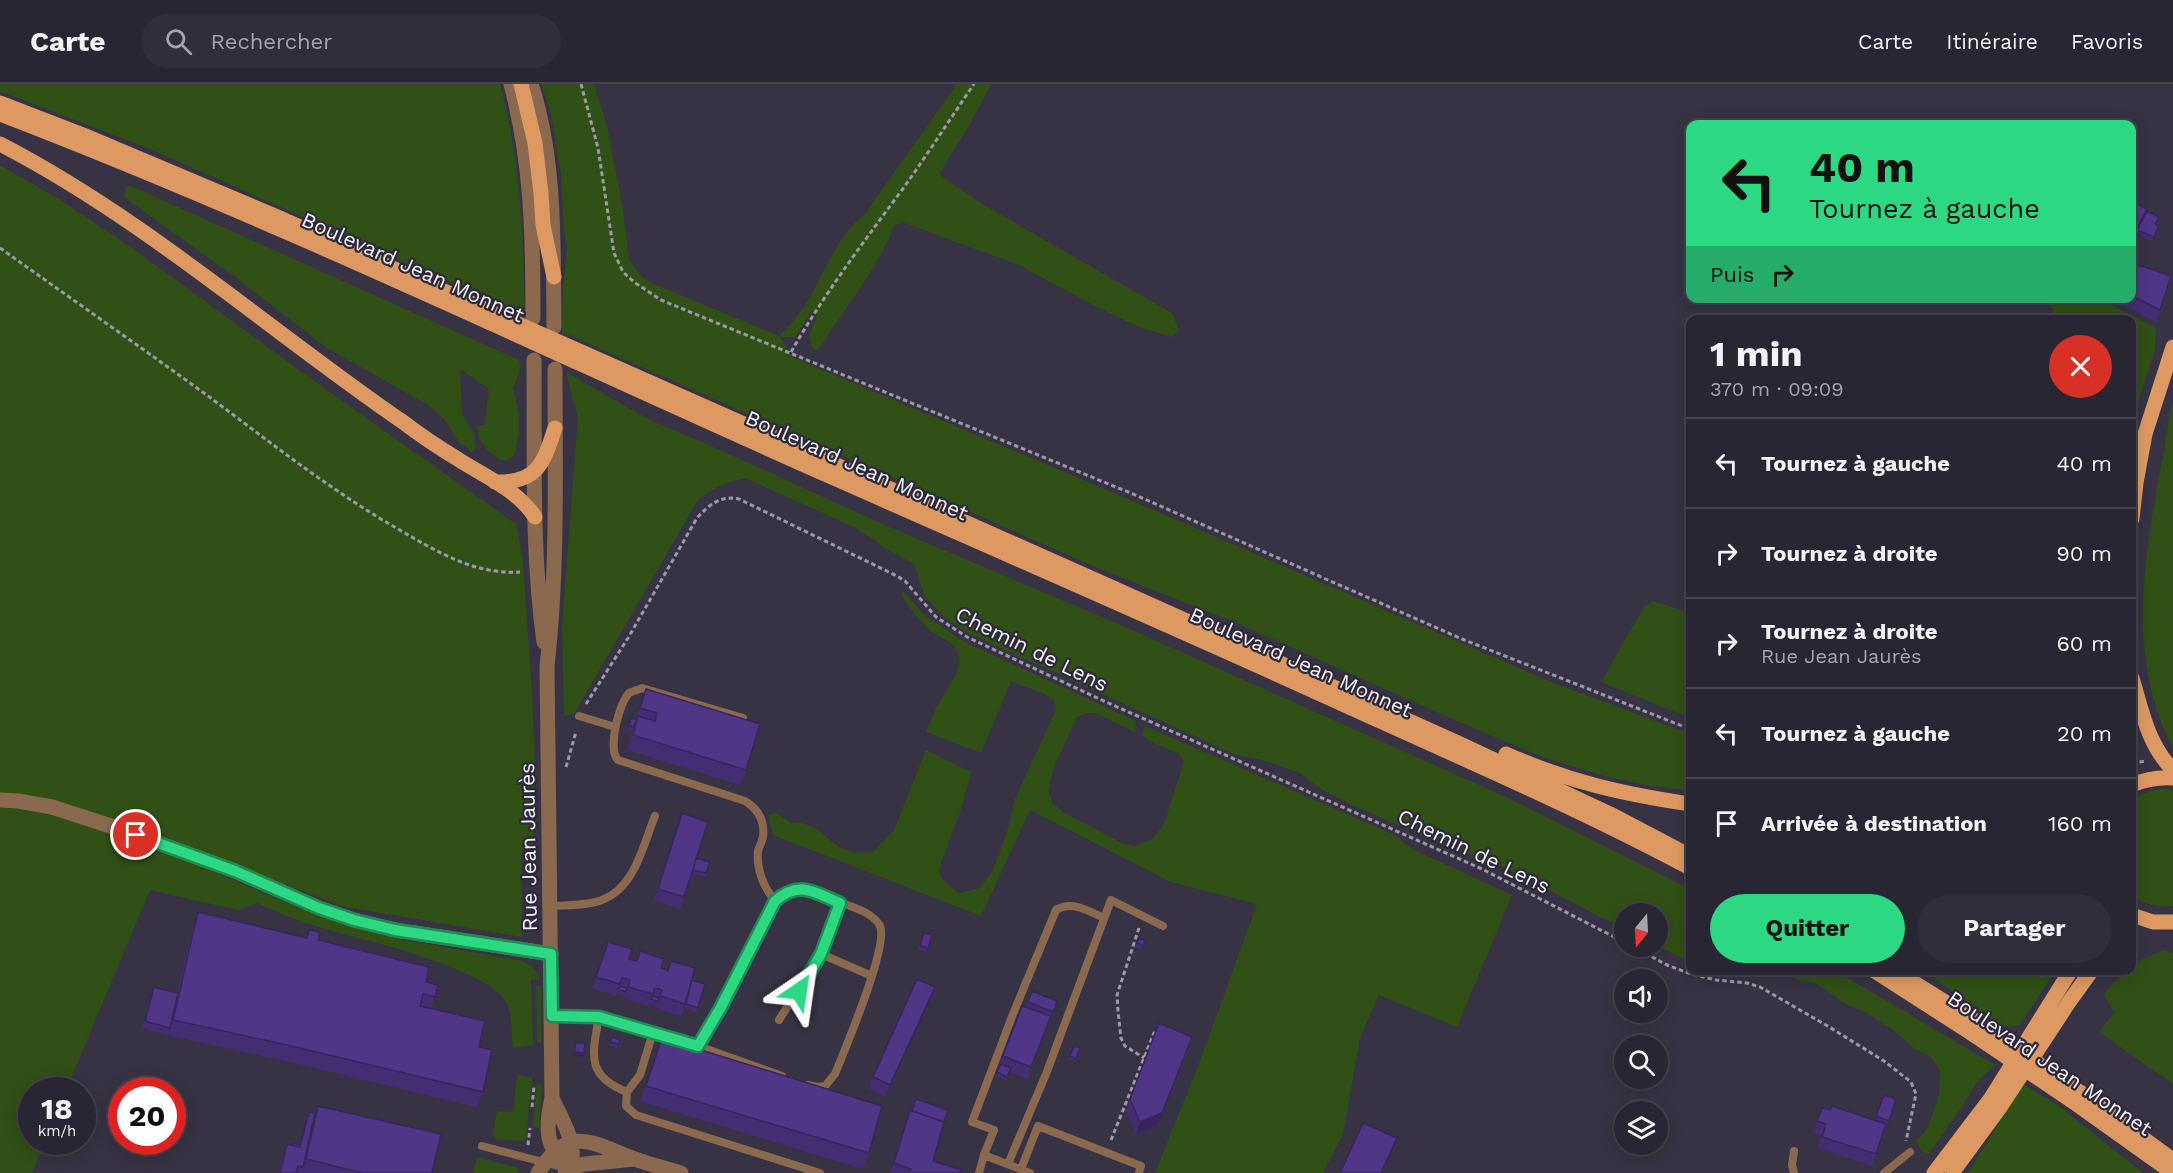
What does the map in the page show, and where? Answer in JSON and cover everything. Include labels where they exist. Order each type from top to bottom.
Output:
[{"type":"main road","points":[[521,84],[535,143],[543,225],[554,277]]},
{"type":"main road","name":"Boulevard Jean Monnet","points":[[0,103],[83,135],[275,216],[1109,586],[1466,747],[1600,810],[1686,854]]},
{"type":"main road","name":"Boulevard Jean Monnet","points":[[0,114],[163,180],[299,239],[1124,606],[1529,789],[1686,866]]},
{"type":"main road","points":[[0,144],[132,223],[401,421],[512,493],[531,510],[535,517]]},
{"type":"main road","points":[[2136,483],[2145,434],[2173,347]]},
{"type":"main road","points":[[495,482],[523,479],[535,471],[543,459],[555,428]]},
{"type":"main road","points":[[1109,586],[1233,633],[1551,773],[1613,791],[1686,803]]},
{"type":"main road","points":[[2136,691],[2151,740],[2159,755],[2173,770]]},
{"type":"main road","points":[[2136,784],[2152,778],[2173,778]]},
{"type":"main road","points":[[2136,916],[2153,922],[2173,922]]},
{"type":"main road","points":[[2136,929],[2153,922]]},
{"type":"main road","name":"Boulevard Jean Monnet","points":[[1882,975],[1975,1028]]},
{"type":"main road","name":"Boulevard Jean Monnet","points":[[1901,975],[2076,1097],[2173,1160]]},
{"type":"main road","points":[[1934,1173],[1990,1098],[2069,975]]},
{"type":"main road","points":[[1952,1173],[2001,1106],[2088,975]]},
{"type":"main road","name":"Boulevard Jean Monnet","points":[[2076,1097],[2172,1173]]},
{"type":"street","points":[[511,84],[525,143],[528,167],[533,260],[533,318]]},
{"type":"street","points":[[531,84],[542,129],[547,165],[552,220],[554,327]]},
{"type":"street","name":"Rue Jean Jaurès","points":[[534,360],[535,517],[537,570],[547,666],[551,906],[552,1098],[545,1163]]},
{"type":"street","name":"Rue Jean Jaurès","points":[[547,666],[552,624],[555,369]]},
{"type":"street","points":[[0,800],[52,807],[117,828],[235,871],[319,908],[354,920],[395,930],[551,954]]},
{"type":"street","name":"Rue Jean Jaurès","points":[[552,1098],[575,1137]]},
{"type":"street","points":[[575,1137],[558,1148],[545,1163],[567,1171],[585,1164],[634,1159]]},
{"type":"street","points":[[575,1137],[624,1153],[634,1159],[681,1173]]},
{"type":"street","points":[[567,1171],[575,1137]]},
{"type":"lane","points":[[743,718],[642,688],[630,692],[624,701],[615,727],[614,756],[618,760],[745,801],[754,807],[762,824],[763,837],[758,852],[762,881],[767,892],[775,901]]},
{"type":"lane","points":[[579,716],[615,727]]},
{"type":"lane","points":[[551,906],[602,901],[618,891],[629,879],[656,816]]},
{"type":"lane","points":[[698,1046],[721,1007],[775,901],[785,891],[795,888],[807,890],[872,916],[880,927],[882,940],[872,976],[831,1081],[825,1086],[817,1087],[802,1083]]},
{"type":"lane","points":[[1008,1164],[1046,1074],[1111,900],[1163,926]]},
{"type":"lane","points":[[779,1020],[821,954],[840,903]]},
{"type":"lane","points":[[979,1173],[994,1130],[972,1122],[1056,910],[1064,905],[1075,906],[1104,918]]},
{"type":"lane","points":[[821,954],[872,976]]},
{"type":"lane","points":[[552,1016],[599,1017],[698,1046],[791,1079]]},
{"type":"lane","points":[[599,1017],[594,1049],[600,1076],[608,1084],[627,1092]]},
{"type":"lane","points":[[653,1032],[640,1075],[627,1092],[626,1106],[636,1115],[820,1173]]},
{"type":"lane","points":[[984,1155],[1025,1171],[1038,1126],[1141,1167],[1139,1173]]},
{"type":"lane","points":[[482,1146],[545,1163]]},
{"type":"lane","points":[[1794,1151],[1792,1165],[1794,1173]]},
{"type":"lane","points":[[1884,1173],[1910,1152]]},
{"type":"path","points":[[581,84],[598,148],[614,253],[623,272],[643,290],[661,300],[1133,494],[1462,639],[1686,727]]},
{"type":"path","points":[[791,352],[847,262],[903,188],[974,84]]},
{"type":"path","points":[[0,248],[208,396],[353,503],[460,563],[491,571],[537,570]]},
{"type":"path","name":"Chemin de Lens","points":[[579,716],[628,638],[697,518],[714,502],[729,497],[817,536],[897,576],[905,581],[936,617],[967,637],[1106,702],[1473,865],[1614,937]]},
{"type":"path","points":[[1143,916],[1118,995],[1118,1003],[1121,1038],[1125,1046],[1144,1058]]},
{"type":"path","points":[[1654,957],[1686,972]]},
{"type":"path","points":[[1700,975],[1760,987],[1826,1025],[1892,1067],[1911,1082],[1916,1094],[1905,1139],[1910,1152]]},
{"type":"path","points":[[1106,1153],[1154,1033],[1163,1036]]},
{"type":"green space","points":[[0,84],[500,84],[517,170],[522,228],[525,316],[157,152],[0,91]]},
{"type":"green space","points":[[542,84],[594,84],[607,126],[622,203],[629,259],[638,273],[647,281],[779,336],[805,305],[846,233],[864,215],[957,84],[991,84],[970,124],[939,174],[977,201],[1172,313],[1179,330],[1172,337],[1139,327],[1019,265],[902,222],[894,226],[879,258],[820,348],[815,351],[810,342],[810,334],[817,317],[813,310],[795,337],[780,337],[792,357],[1549,681],[1686,732],[1686,790],[1608,777],[1545,758],[1239,624],[1088,564],[562,332],[567,247],[564,233],[561,174],[551,115]]},
{"type":"green space","points":[[0,166],[64,203],[126,244],[517,525],[523,563],[535,769],[533,845],[521,852],[522,937],[341,906],[171,840],[210,870],[302,909],[398,939],[522,961],[536,970],[540,980],[531,979],[533,1045],[513,1048],[511,1018],[507,1003],[495,990],[476,978],[451,967],[422,956],[306,923],[258,903],[238,910],[150,890],[71,1077],[18,1077],[18,1155],[40,1155],[32,1173],[0,1173]]},
{"type":"green space","points":[[131,186],[519,360],[521,368],[513,388],[519,413],[519,434],[514,456],[506,461],[500,460],[489,452],[479,439],[477,425],[485,425],[489,389],[460,369],[462,414],[474,434],[476,448],[472,452],[458,441],[444,419],[428,405],[327,348],[239,280],[124,197],[126,187]]},
{"type":"green space","points":[[2050,303],[2108,303],[2131,315],[2054,315]]},
{"type":"green space","points":[[2136,318],[2156,328],[2155,350],[2136,408]]},
{"type":"green space","points":[[566,372],[648,419],[887,526],[1123,626],[1508,798],[1686,887],[1686,960],[1668,951],[1668,903],[1614,903],[1614,924],[1494,862],[1452,849],[1350,804],[1321,789],[1300,773],[1263,760],[1236,755],[966,632],[942,615],[925,597],[914,564],[856,528],[745,478],[723,484],[699,498],[574,714],[564,716],[562,625],[578,418]]},
{"type":"green space","points":[[2173,403],[2173,748],[2158,714],[2149,679],[2144,643],[2143,607],[2145,570],[2155,498]]},
{"type":"green space","points":[[903,591],[923,614],[963,641],[1136,721],[1135,732],[1096,713],[1086,713],[1077,717],[1054,767],[1048,790],[1053,804],[1065,813],[1124,844],[1135,846],[1152,840],[1163,826],[1184,762],[1179,753],[1157,745],[1142,735],[1145,726],[1395,835],[1414,850],[1512,895],[1457,1027],[1379,995],[1360,1038],[1343,1134],[1323,1173],[1155,1173],[1200,1061],[1257,904],[1171,882],[1030,810],[981,916],[773,835],[768,815],[776,813],[791,823],[805,824],[818,830],[845,850],[856,853],[873,852],[894,830],[926,750],[971,772],[939,874],[946,883],[960,893],[980,888],[993,870],[1007,832],[1015,799],[1056,710],[1054,701],[1045,694],[1011,681],[981,753],[926,732],[936,708],[957,673],[960,658],[955,646],[931,631],[915,615],[901,594]]},
{"type":"green space","points":[[1652,601],[1686,612],[1686,716],[1601,682],[1644,607]]},
{"type":"green space","points":[[2152,790],[2173,790],[2173,906],[2151,904],[2136,899],[2136,797]]},
{"type":"green space","points":[[2164,950],[2173,953],[2173,1084],[2099,1032],[2114,1013],[2104,994],[2121,975],[2136,975],[2136,962]]},
{"type":"green space","points":[[1788,975],[1843,975],[1995,1065],[1977,1082],[1929,1154],[1922,1152],[1916,1141],[1925,1132],[1939,1094],[1940,1071],[1930,1056],[1915,1049],[1895,1031],[1867,1013],[1844,1003],[1814,982],[1801,981]]},
{"type":"green space","points":[[1930,975],[2052,975],[2020,1025],[2006,1027],[1985,1016]]},
{"type":"green space","points":[[536,986],[541,986],[541,1043],[537,1043]]},
{"type":"green space","points":[[517,1075],[532,1077],[526,1139],[524,1141],[496,1139],[493,1133],[497,1111],[513,1112]]},
{"type":"green space","points":[[537,1084],[542,1084],[539,1128],[533,1126]]},
{"type":"green space","points":[[2023,1084],[2056,1104],[2143,1173],[1968,1173]]},
{"type":"green space","points":[[477,1157],[519,1168],[517,1173],[473,1173]]},
{"type":"building","points":[[2136,203],[2147,209],[2138,226],[2136,225]]},
{"type":"building","points":[[2147,211],[2159,217],[2155,224],[2159,226],[2154,237],[2137,230]]},
{"type":"building","points":[[2136,264],[2171,276],[2160,310],[2136,298]]},
{"type":"building","points":[[646,689],[760,724],[746,770],[633,735],[638,716],[655,721],[657,713],[640,708]]},
{"type":"building","points":[[631,718],[637,720],[634,727],[629,726]]},
{"type":"building","points":[[682,813],[708,822],[684,897],[658,889]]},
{"type":"building","points":[[696,858],[710,862],[706,873],[693,870]]},
{"type":"building","points":[[198,912],[307,938],[309,930],[320,932],[318,940],[429,967],[426,982],[438,985],[435,997],[423,994],[420,1006],[485,1021],[479,1047],[492,1050],[483,1092],[173,1020]]},
{"type":"building","points":[[924,933],[932,935],[928,948],[920,946]]},
{"type":"building","points":[[1139,938],[1145,941],[1143,946],[1137,943]]},
{"type":"building","points":[[608,942],[632,949],[629,959],[637,961],[640,951],[664,959],[661,968],[668,971],[671,961],[695,968],[685,1004],[660,996],[662,990],[655,988],[653,994],[628,987],[630,980],[622,978],[620,984],[596,977]]},
{"type":"building","points":[[917,979],[935,987],[890,1085],[873,1077]]},
{"type":"building","points":[[692,980],[705,984],[698,1008],[686,1004]]},
{"type":"building","points":[[620,986],[627,988],[626,992],[618,989]]},
{"type":"building","points":[[154,987],[178,993],[170,1028],[145,1021]]},
{"type":"building","points":[[1032,991],[1057,1001],[1053,1012],[1028,1002]]},
{"type":"building","points":[[652,996],[659,998],[658,1002],[651,999]]},
{"type":"building","points":[[1022,1006],[1051,1016],[1031,1067],[1003,1056]]},
{"type":"building","points":[[1159,1023],[1192,1037],[1162,1113],[1140,1122],[1130,1099]]},
{"type":"building","points":[[612,1037],[620,1040],[619,1044],[610,1042]]},
{"type":"building","points":[[662,1038],[882,1106],[869,1153],[646,1086]]},
{"type":"building","points":[[575,1043],[585,1043],[584,1053],[575,1052]]},
{"type":"building","points":[[1074,1046],[1080,1048],[1076,1059],[1070,1056]]},
{"type":"building","points":[[1001,1064],[1011,1068],[1007,1077],[997,1072]]},
{"type":"building","points":[[1884,1095],[1896,1099],[1889,1121],[1876,1116]]},
{"type":"building","points":[[916,1099],[948,1110],[944,1122],[912,1111]]},
{"type":"building","points":[[318,1106],[441,1134],[432,1173],[363,1173],[306,1159]]},
{"type":"building","points":[[1832,1106],[1886,1124],[1876,1154],[1822,1137],[1826,1124],[1817,1121],[1822,1108],[1830,1110]]},
{"type":"building","points":[[910,1110],[944,1122],[933,1161],[961,1170],[960,1173],[909,1173],[911,1169],[894,1163]]},
{"type":"building","points":[[309,1112],[315,1113],[303,1167],[298,1166],[296,1173],[280,1173],[287,1144],[300,1147]]},
{"type":"building","points":[[1363,1123],[1397,1138],[1381,1173],[1340,1173]]},
{"type":"route","points":[[136,835],[235,871],[319,908],[354,920],[395,930],[551,954],[552,1016],[599,1017],[698,1046],[721,1007],[775,901],[785,891],[795,888],[807,890],[840,903],[821,954],[799,991]]}]
